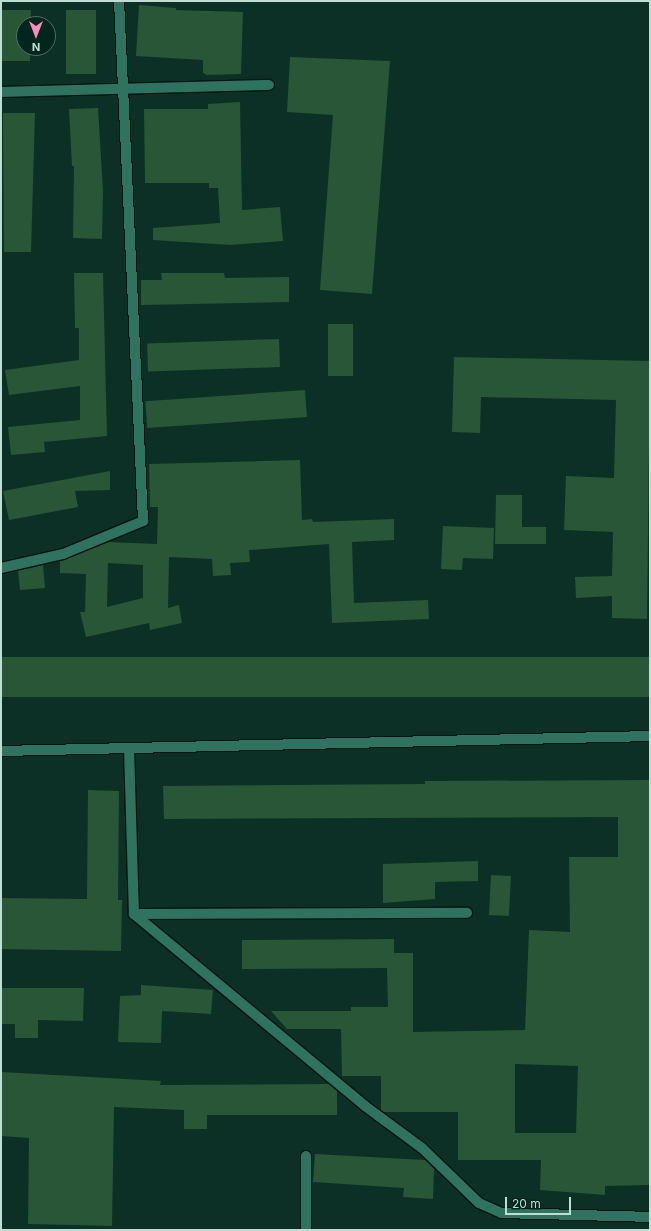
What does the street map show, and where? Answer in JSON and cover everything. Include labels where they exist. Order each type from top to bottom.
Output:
[{"type":"street","points":[[1,568],[63,554],[143,521],[119,1]]},
{"type":"street","points":[[1,92],[269,85]]},
{"type":"street","points":[[1,750],[650,736]]},
{"type":"street","points":[[129,748],[134,914],[365,1106],[422,1148],[479,1203],[501,1213],[650,1217]]},
{"type":"street","points":[[134,914],[467,913]]},
{"type":"street","points":[[306,1156],[306,1230]]},
{"type":"building","points":[[139,5],[176,8],[176,10],[243,12],[241,74],[207,75],[203,73],[203,60],[136,56]]},
{"type":"building","points":[[1,10],[31,10],[31,16],[16,16],[16,56],[30,56],[30,61],[1,61]]},
{"type":"building","points":[[66,10],[96,10],[96,74],[66,74]]},
{"type":"building","points":[[290,57],[390,61],[372,294],[320,290],[333,115],[287,112]]},
{"type":"building","points":[[240,102],[242,210],[280,207],[283,241],[231,245],[153,240],[153,228],[220,223],[218,188],[209,188],[209,183],[145,183],[144,109],[208,109],[208,104]]},
{"type":"building","points":[[98,108],[103,191],[102,239],[73,238],[74,166],[72,166],[69,109]]},
{"type":"building","points":[[3,113],[35,113],[31,252],[4,252]]},
{"type":"building","points":[[74,273],[103,273],[107,436],[44,442],[45,452],[11,455],[8,427],[80,420],[80,386],[9,395],[5,370],[79,360],[79,328],[75,328]]},
{"type":"building","points":[[161,273],[224,273],[225,278],[289,277],[289,302],[141,305],[141,280],[162,280]]},
{"type":"building","points":[[328,324],[353,324],[353,376],[328,376]]},
{"type":"building","points":[[279,339],[280,367],[148,372],[147,344]]},
{"type":"building","points":[[454,357],[650,361],[647,619],[612,618],[612,596],[576,598],[575,577],[612,576],[613,532],[564,530],[566,476],[614,478],[616,400],[481,397],[480,433],[452,432]]},
{"type":"building","points":[[305,390],[307,417],[147,428],[145,401]]},
{"type":"building","points":[[300,460],[302,520],[312,519],[313,522],[394,519],[394,540],[352,542],[354,603],[428,600],[429,619],[332,623],[329,544],[249,550],[250,562],[230,563],[231,575],[213,576],[212,559],[169,557],[168,608],[179,605],[182,623],[150,630],[149,623],[86,637],[80,612],[85,612],[86,574],[60,573],[60,561],[109,542],[157,544],[158,507],[150,507],[149,464]],"holes":[[[108,563],[143,565],[143,598],[107,607]]]},
{"type":"building","points":[[110,471],[110,490],[75,491],[78,507],[9,520],[3,491]]},
{"type":"building","points":[[496,495],[522,495],[522,527],[546,527],[546,544],[495,544]]},
{"type":"building","points":[[443,526],[494,528],[493,559],[463,558],[462,570],[441,569]]},
{"type":"building","points":[[43,565],[45,588],[20,590],[18,571]]},
{"type":"building","points":[[1,657],[650,657],[650,697],[1,697]]},
{"type":"building","points":[[650,780],[650,1185],[605,1186],[605,1195],[540,1190],[541,1160],[458,1160],[458,1112],[384,1112],[381,1110],[381,1076],[342,1076],[341,1029],[287,1029],[271,1011],[351,1011],[351,1007],[388,1007],[387,968],[242,969],[242,940],[394,939],[394,953],[413,953],[413,1032],[525,1030],[529,930],[570,932],[569,857],[618,857],[618,817],[164,819],[163,786],[425,784],[425,781]],"holes":[[[515,1064],[578,1066],[576,1133],[515,1133]]]},
{"type":"building","points":[[88,790],[119,791],[118,900],[122,900],[121,951],[1,949],[1,898],[87,899]]},
{"type":"building","points":[[478,861],[478,881],[435,882],[435,899],[383,903],[383,864]]},
{"type":"building","points":[[491,875],[511,876],[509,916],[489,915]]},
{"type":"building","points":[[141,985],[213,990],[211,1014],[162,1011],[161,1043],[118,1042],[120,996],[141,995]]},
{"type":"building","points":[[1,988],[84,988],[83,1021],[38,1020],[38,1038],[15,1038],[15,1024],[1,1024]]},
{"type":"building","points":[[1,1072],[161,1081],[160,1085],[329,1084],[337,1091],[337,1115],[207,1115],[207,1129],[184,1129],[184,1110],[114,1107],[112,1226],[28,1224],[29,1138],[1,1136]]},
{"type":"building","points":[[315,1154],[425,1160],[434,1169],[433,1199],[403,1197],[404,1188],[313,1182]]}]
